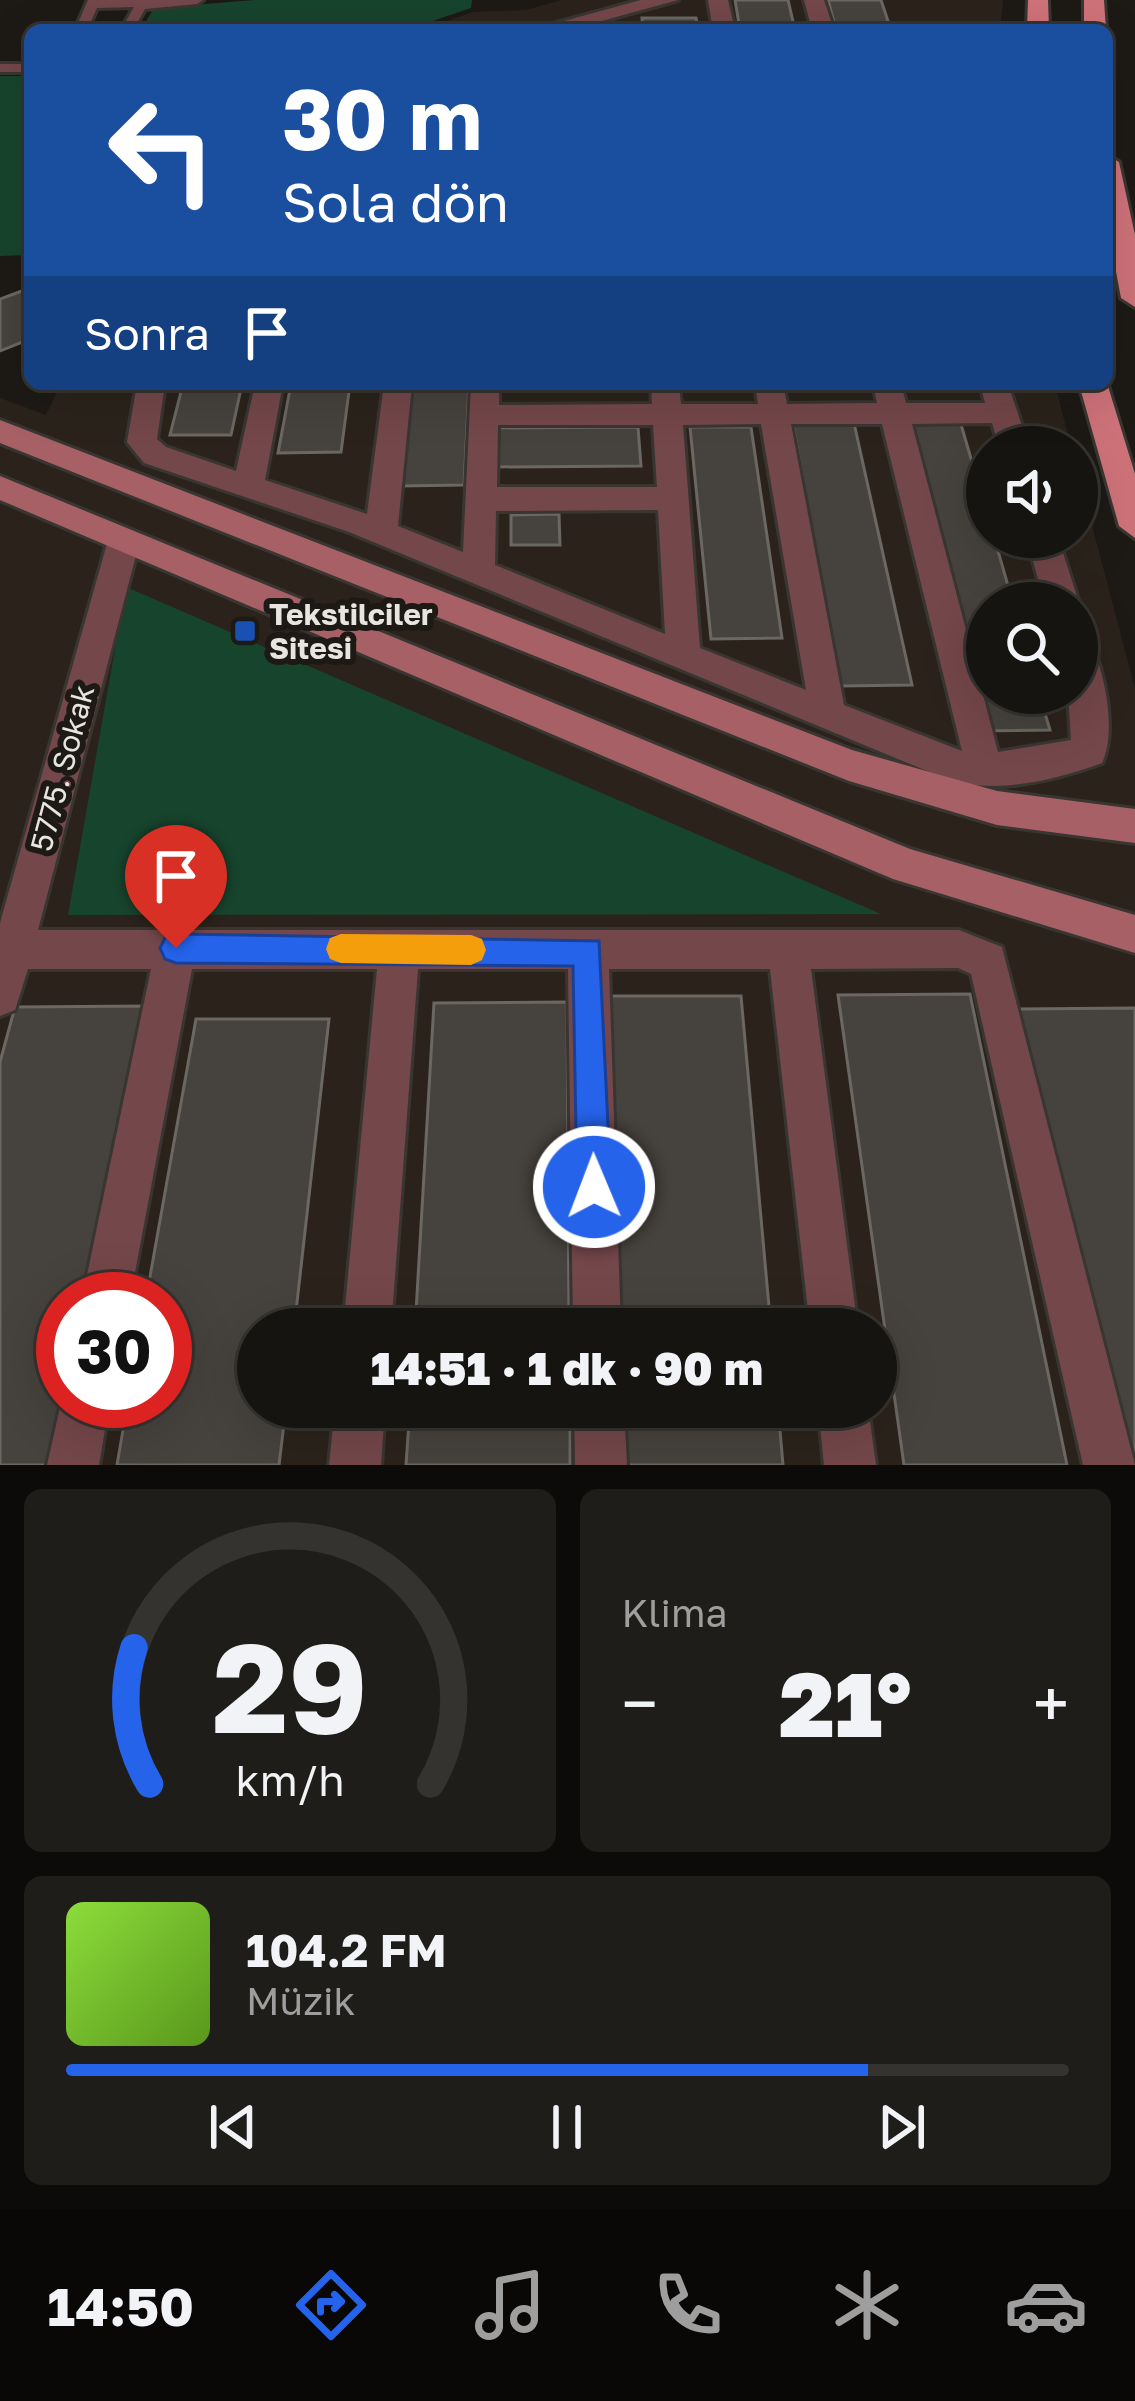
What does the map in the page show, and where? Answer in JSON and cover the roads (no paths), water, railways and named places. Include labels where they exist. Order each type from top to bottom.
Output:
[{"type":"main road","points":[[1113,191],[1135,298]]},
{"type":"main road","points":[[1096,390],[1135,526]]},
{"type":"main road","points":[[0,431],[849,765],[997,808],[1135,826]]},
{"type":"main road","points":[[0,488],[908,866],[1135,934]]},
{"type":"street","points":[[605,24],[637,21],[668,0]]},
{"type":"street","points":[[150,390],[142,442],[155,455],[381,533],[957,767],[1011,770],[1089,752],[1089,714]]},
{"type":"street","points":[[248,487],[268,390]]},
{"type":"street","points":[[381,533],[397,390]]},
{"type":"street","points":[[478,573],[484,399],[999,399]]},
{"type":"street","points":[[772,399],[828,716]]},
{"type":"street","points":[[890,399],[984,768]]},
{"type":"street","points":[[666,400],[684,657]]},
{"type":"street","points":[[481,500],[673,498]]},
{"type":"street","name":"5775. Sokak","points":[[0,997],[6,950],[124,540]]},
{"type":"street","points":[[111,1272],[176,948]]},
{"type":"street","points":[[369,1308],[399,949]]},
{"type":"street","points":[[6,950],[959,949],[988,961],[1109,1465]]},
{"type":"street","points":[[588,951],[596,1308]]},
{"type":"street","points":[[788,951],[831,1308]]},
{"type":"street","points":[[73,1465],[81,1428]]},
{"type":"street","points":[[356,1465],[359,1428]]},
{"type":"street","points":[[600,1428],[601,1465]]},
{"type":"street","points":[[846,1428],[850,1465]]},
{"type":"lane","points":[[93,2],[197,0]]},
{"type":"place","name":"Tekstilciler Sitesi","points":[[245,631]]}]
